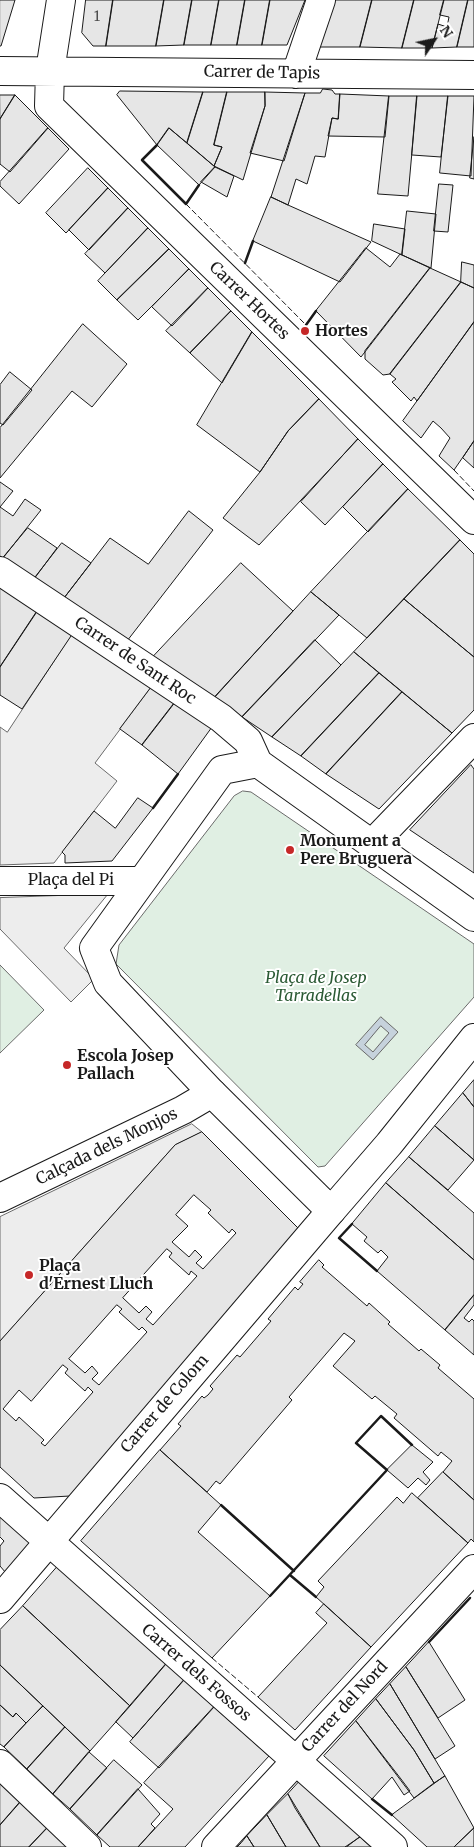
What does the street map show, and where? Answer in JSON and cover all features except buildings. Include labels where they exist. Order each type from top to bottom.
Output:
[{"type":"street","name":"Carrer Hortes","points":[[61,0],[50,71],[49,106],[474,520]]},
{"type":"street","points":[[296,74],[321,0]]},
{"type":"street","name":"Carrer de Tapis","points":[[0,71],[474,74]]},
{"type":"street","name":"Carrer de Sant Roc","points":[[0,571],[220,718],[248,741],[258,763]]},
{"type":"street","points":[[371,846],[474,738]]},
{"type":"street","points":[[474,917],[371,846],[258,763],[222,770],[94,948],[108,983],[212,1093],[332,1211],[389,1144],[474,1038]]},
{"type":"street","name":"Plaça del Pi","points":[[0,881],[142,880]]},
{"type":"street","name":"Calçada dels Monjos","points":[[0,1198],[183,1110],[212,1093]]},
{"type":"street","name":"Carrer de Colom","points":[[0,1599],[332,1211]]},
{"type":"street","name":"Carrer dels Fossos","points":[[0,1498],[393,1847]]},
{"type":"street","name":"Carrer del Nord","points":[[216,1847],[474,1569]]},
{"type":"street","points":[[0,1764],[87,1847]]},
{"type":"green space","name":"Plaça de Josep Tarradellas","points":[[243,791],[251,792],[474,944],[474,997],[325,1166],[318,1167],[116,964],[119,945],[234,796]]},
{"type":"green space","points":[[0,965],[44,1010],[0,1053]]},
{"type":"shaded area","points":[[73,633],[153,685],[95,763],[117,781],[54,863],[0,865],[0,727],[7,732]]},
{"type":"shaded area","points":[[108,894],[64,948],[94,979],[71,1002],[0,929],[0,898]]},
{"type":"shaded area","points":[[381,1017],[398,1032],[373,1060],[356,1045]],"holes":[[[381,1026],[389,1033],[373,1052],[365,1045]]]},
{"type":"shaded area","name":"Plaça d'Ernest Lluch","points":[[192,1124],[202,1132],[175,1145],[0,1341],[0,1217]]},
{"type":"fence","points":[[186,204],[306,325]]},
{"type":"fence","points":[[454,470],[474,491]]},
{"type":"fence","points":[[212,1658],[258,1697]]},
{"type":"wall","points":[[157,145],[142,160],[186,204],[199,185]]},
{"type":"wall","points":[[245,263],[253,241]]},
{"type":"wall","points":[[306,325],[316,311]]},
{"type":"wall","points":[[153,808],[178,774]]},
{"type":"wall","points":[[352,1224],[339,1238],[377,1271]]},
{"type":"wall","points":[[270,1596],[387,1470],[356,1443],[381,1416],[412,1445]]},
{"type":"wall","points":[[221,1505],[294,1571]]},
{"type":"wall","points":[[290,1575],[316,1597]]},
{"type":"wall","points":[[429,1642],[470,1598]]},
{"type":"wall","points":[[372,1799],[392,1815]]},
{"type":"place","name":"Hortes","points":[[305,331]]},
{"type":"place","name":"Monument a Pere Bruguera","points":[[290,850]]},
{"type":"place","name":"Escola Josep Pallach","points":[[67,1065]]},
{"type":"place","name":"Plaça d'Ernest Lluch","points":[[29,1275]]}]
